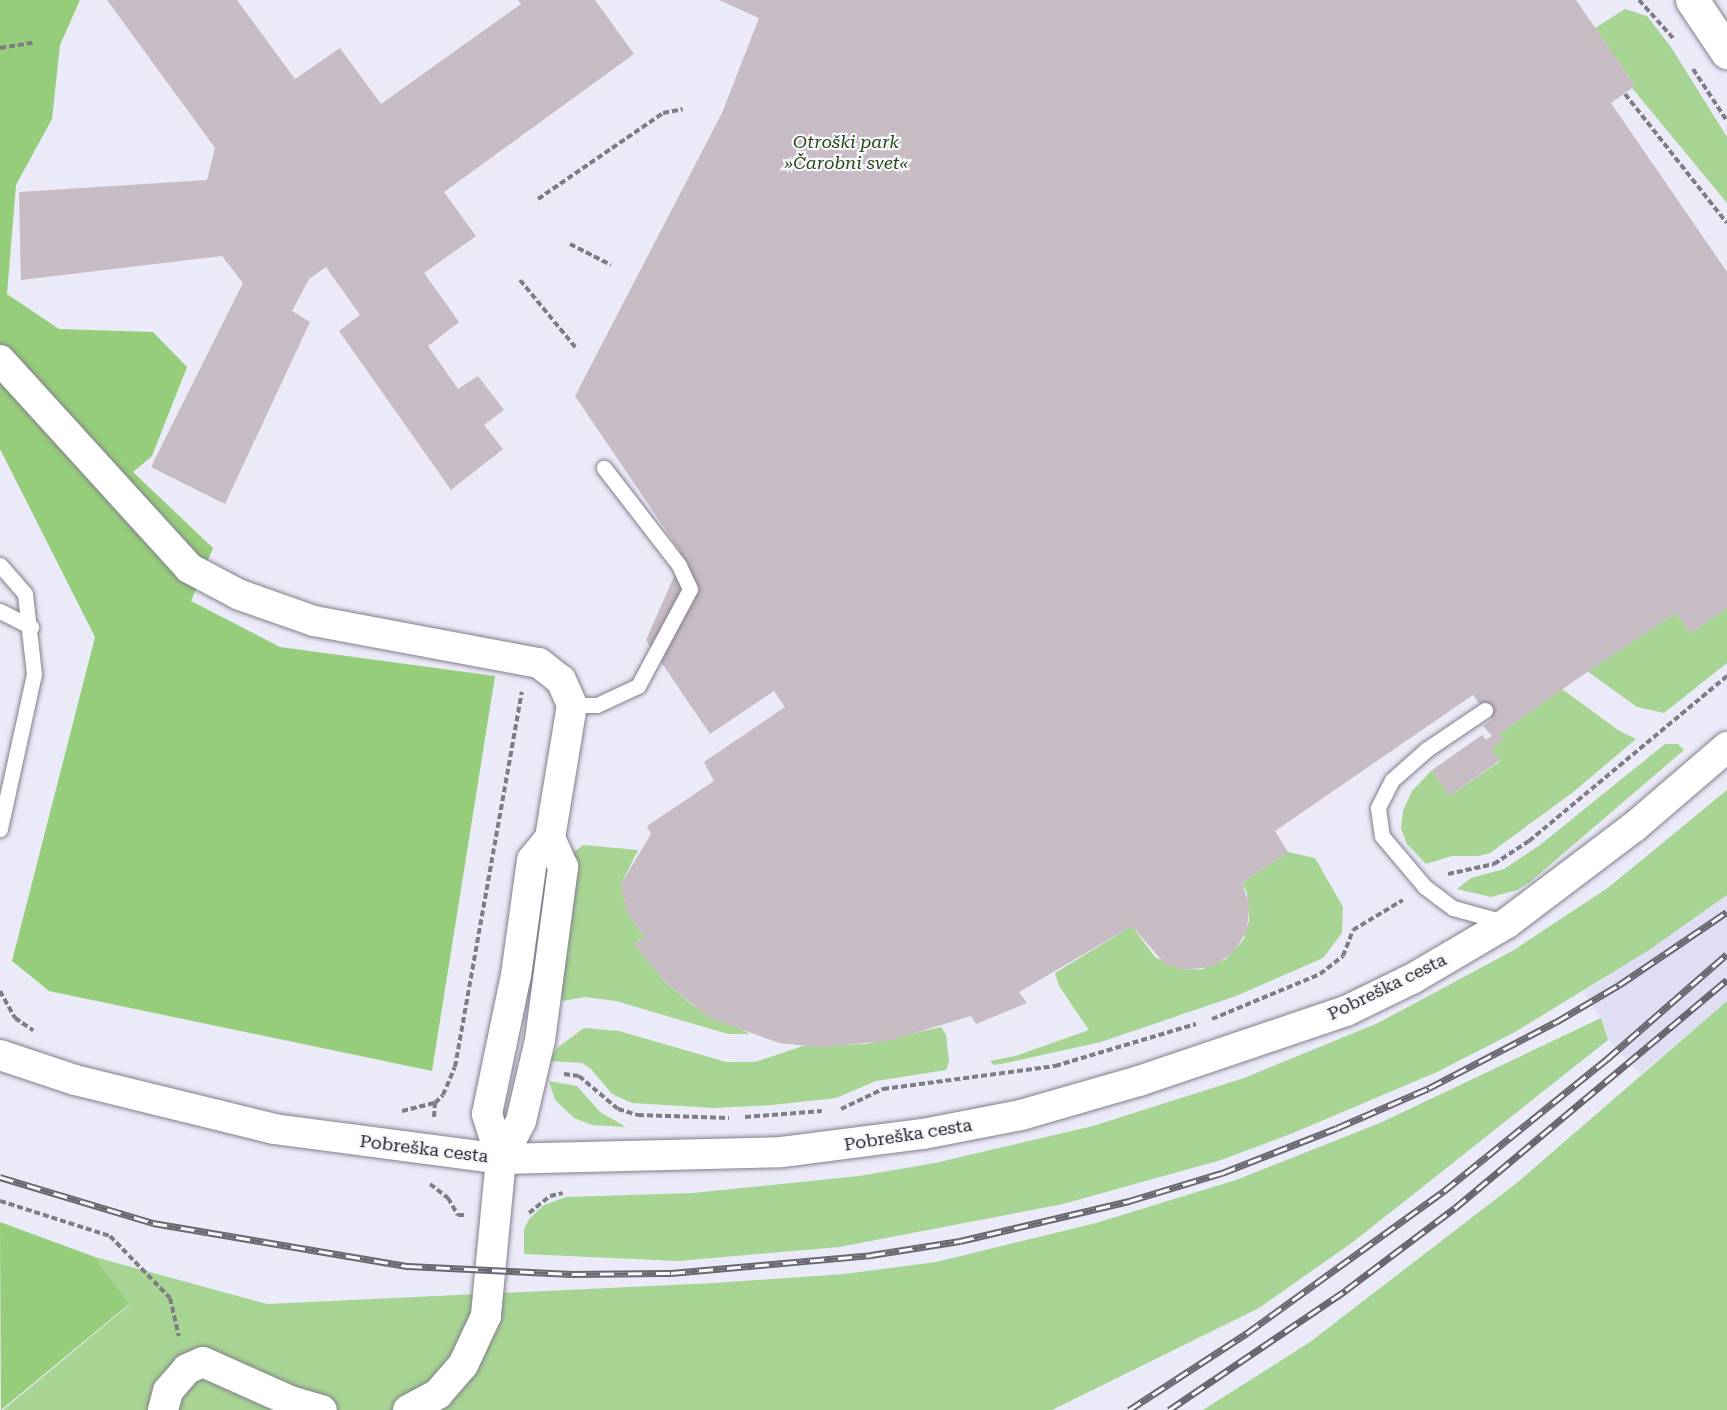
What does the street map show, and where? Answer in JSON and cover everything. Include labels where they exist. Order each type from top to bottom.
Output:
[{"type":"street","points":[[1692,0],[1727,52]]},
{"type":"street","points":[[0,360],[189,568],[240,595],[314,621],[528,658],[561,680],[572,705],[550,838],[563,867],[540,1040],[521,1121],[501,1159],[483,1325],[463,1365],[444,1387],[408,1410]]},
{"type":"street","name":"Pobreška cesta","points":[[0,1055],[75,1080],[274,1129],[501,1159],[782,1152],[923,1134],[1021,1115],[1139,1081],[1346,1011],[1412,979],[1507,923],[1634,827],[1727,747]]},
{"type":"street","points":[[164,1410],[168,1391],[187,1369],[204,1362],[290,1401],[322,1410]]},
{"type":"lane","points":[[572,705],[597,705],[638,686],[690,589],[679,565],[604,468]]},
{"type":"lane","points":[[0,565],[25,594],[31,627],[34,674],[0,829]]},
{"type":"lane","points":[[0,611],[31,627]]},
{"type":"lane","points":[[1485,710],[1426,750],[1392,780],[1377,808],[1382,836],[1425,887],[1453,908],[1507,923]]},
{"type":"path","points":[[1639,0],[1676,42]]},
{"type":"path","points":[[0,48],[33,43]]},
{"type":"path","points":[[1687,59],[1727,121]]},
{"type":"path","points":[[1625,94],[1727,223]]},
{"type":"path","points":[[538,199],[663,113],[683,109]]},
{"type":"path","points":[[570,244],[611,265]]},
{"type":"path","points":[[520,280],[576,348]]},
{"type":"path","points":[[390,1112],[435,1102],[443,1095],[455,1067],[528,658]]},
{"type":"path","points":[[560,1074],[579,1076],[618,1109],[638,1115],[736,1118],[840,1110],[883,1089],[1055,1066],[1207,1021],[1320,974],[1343,956],[1353,930],[1425,887],[1457,871],[1494,864],[1508,855],[1653,740],[1727,676]]},
{"type":"path","points":[[0,991],[15,1018],[44,1037]]},
{"type":"path","points":[[0,1201],[110,1236],[170,1298],[187,1369]]},
{"type":"shaded area","points":[[1727,895],[1727,1001],[1641,1074],[1608,1040],[1601,1018],[1583,992]]},
{"type":"green space","points":[[0,0],[80,0],[60,45],[52,119],[16,185],[7,294],[59,329],[153,332],[187,367],[152,456],[133,472],[213,548],[191,601],[280,647],[495,676],[432,1071],[49,991],[12,961],[95,637],[0,449]]},
{"type":"green space","points":[[1625,9],[1647,16],[1671,47],[1727,137],[1727,203],[1632,88],[1635,86],[1595,28]]},
{"type":"green space","points":[[1727,608],[1727,663],[1664,713],[1637,707],[1587,671],[1676,613],[1690,633]]},
{"type":"green space","points":[[1562,689],[1618,730],[1636,739],[1572,793],[1490,853],[1479,856],[1452,856],[1426,864],[1407,844],[1401,829],[1403,811],[1412,791],[1432,770],[1450,796],[1500,761],[1491,749],[1503,740],[1499,734]]},
{"type":"green space","points":[[1665,744],[1678,744],[1684,750],[1530,882],[1517,890],[1491,897],[1457,889],[1471,878],[1504,869],[1540,845]]},
{"type":"green space","points":[[1727,790],[1727,895],[1649,950],[1515,1032],[1437,1072],[1293,1133],[1221,1160],[1063,1204],[839,1247],[678,1261],[524,1254],[524,1229],[529,1219],[544,1205],[566,1197],[693,1193],[859,1176],[935,1163],[1093,1126],[1244,1078],[1378,1023],[1514,950],[1609,887]]},
{"type":"green space","points":[[583,845],[638,850],[621,884],[627,913],[645,937],[634,944],[665,982],[694,1006],[750,1034],[728,1034],[616,1001],[585,997],[563,1001],[559,994],[574,852]]},
{"type":"green space","points":[[1288,852],[1315,858],[1343,907],[1342,933],[1323,958],[1236,996],[1101,1042],[1006,1063],[994,1065],[990,1061],[1015,1056],[1089,1030],[1059,986],[1055,973],[1132,926],[1155,957],[1183,970],[1203,969],[1226,959],[1244,939],[1249,921],[1247,893],[1242,883]]},
{"type":"green space","points":[[1727,1001],[1727,1410],[1203,1410],[1310,1342],[1518,1182]]},
{"type":"green space","points":[[1601,1018],[1608,1040],[1353,1242],[1259,1308],[1052,1410],[3,1410],[129,1305],[95,1257],[267,1304],[714,1283],[844,1274],[936,1262],[1096,1223],[1236,1180],[1380,1123]]},
{"type":"green space","points":[[941,1027],[946,1035],[949,1062],[946,1070],[876,1081],[836,1098],[772,1105],[714,1108],[632,1103],[612,1094],[591,1069],[582,1063],[550,1061],[557,1048],[584,1028],[619,1031],[726,1062],[755,1062],[803,1046],[866,1044]]},
{"type":"green space","points":[[549,1081],[577,1086],[600,1112],[626,1127],[592,1125],[574,1118],[555,1100]]},
{"type":"green space","points":[[0,1222],[95,1257],[129,1304],[1,1410]]},
{"type":"building","points":[[107,0],[237,0],[295,79],[340,48],[381,104],[521,4],[518,0],[595,0],[634,54],[444,192],[476,236],[424,273],[459,322],[428,346],[458,389],[478,376],[504,410],[484,425],[503,449],[451,490],[339,331],[360,315],[326,267],[309,279],[292,311],[310,322],[225,504],[151,467],[243,283],[222,256],[21,280],[19,192],[207,180],[215,148]]},
{"type":"building","points":[[719,0],[1576,0],[1635,86],[1611,103],[1727,272],[1727,608],[1690,633],[1676,613],[1577,679],[1499,734],[1503,740],[1491,749],[1500,760],[1450,796],[1432,770],[1482,735],[1486,740],[1492,736],[1483,726],[1492,719],[1473,695],[1275,831],[1288,852],[1242,883],[1249,904],[1247,931],[1233,953],[1211,967],[1183,970],[1164,963],[1132,926],[1019,992],[1027,1003],[976,1024],[971,1016],[888,1041],[819,1047],[779,1043],[710,1018],[665,982],[634,944],[645,937],[627,913],[621,884],[651,834],[647,826],[714,781],[704,762],[785,707],[774,691],[710,734],[646,640],[679,565],[680,551],[575,396],[722,113],[759,18]]},
{"type":"railway","points":[[0,1177],[153,1223],[408,1266],[572,1274],[671,1273],[871,1255],[960,1241],[1129,1201],[1222,1173],[1337,1128],[1429,1088],[1556,1022],[1619,985],[1727,912]]},
{"type":"railway","points":[[1129,1410],[1247,1333],[1444,1191],[1607,1059],[1727,954]]},
{"type":"railway","points":[[1169,1410],[1346,1290],[1455,1208],[1727,980]]},
{"type":"park label","name":"Otroški park »Čarobni svet«","points":[[846,153]]}]
